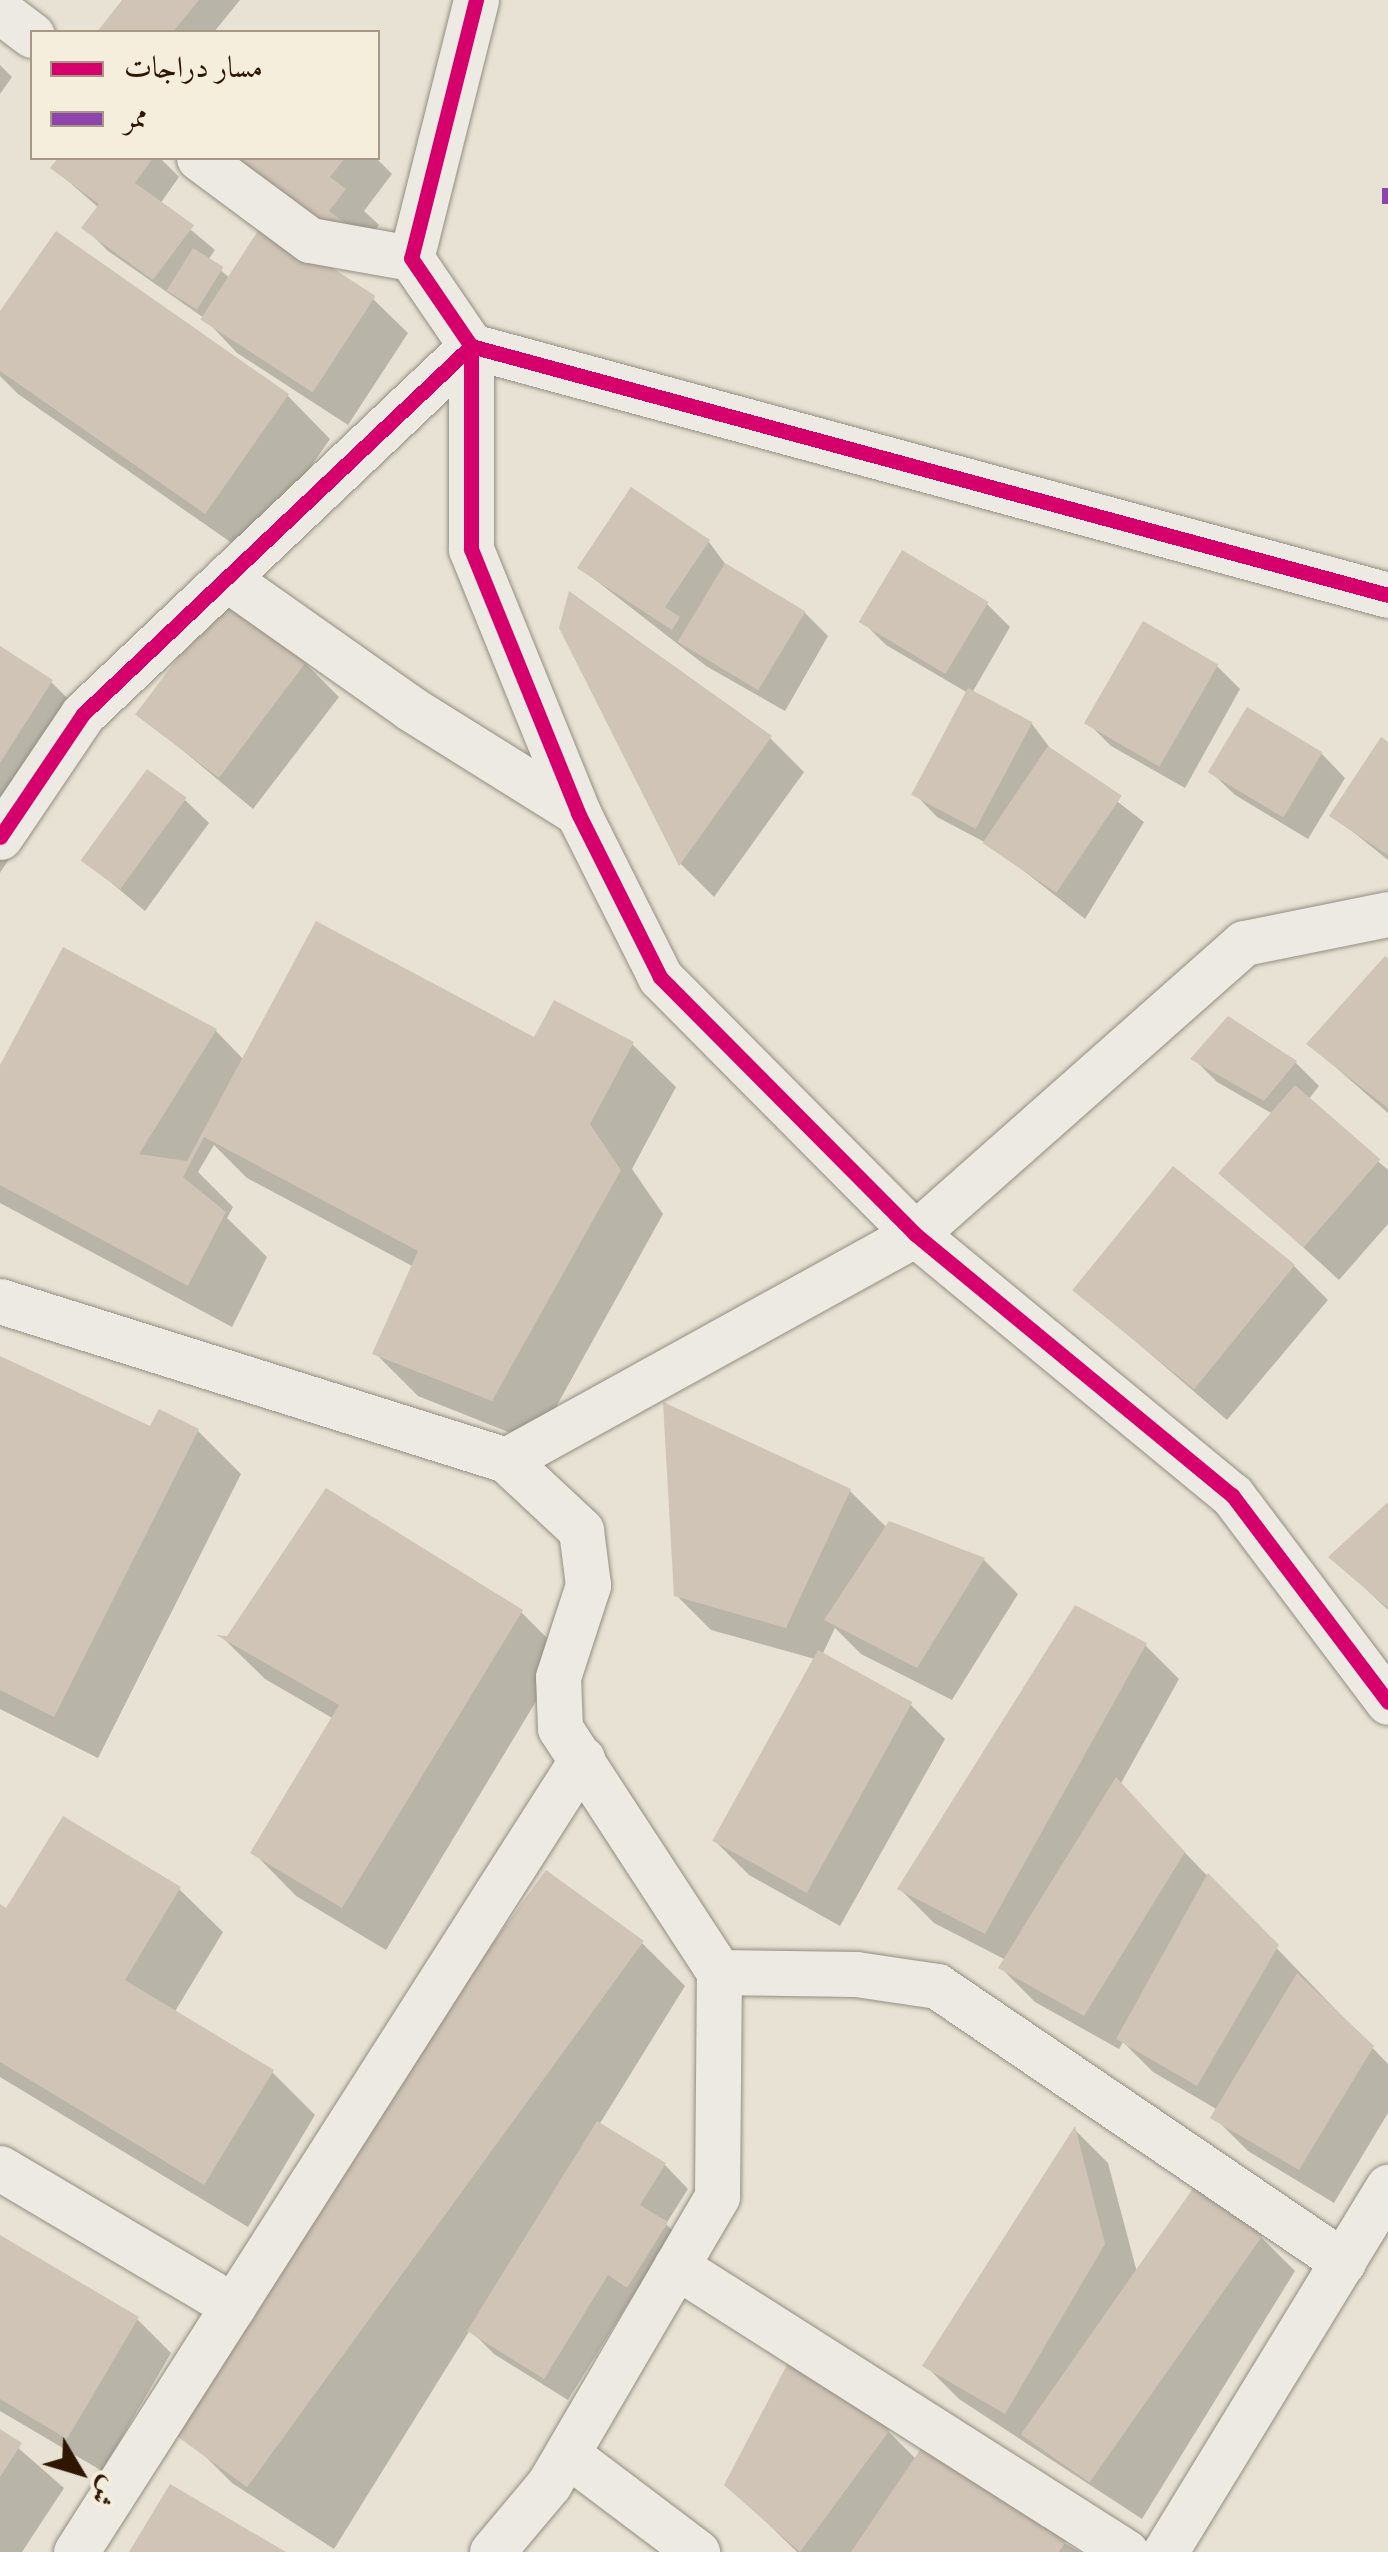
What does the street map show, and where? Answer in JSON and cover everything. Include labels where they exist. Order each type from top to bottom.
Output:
[{"type":"street","points":[[411,258],[476,0]]},
{"type":"street","points":[[0,11],[30,34]]},
{"type":"street","points":[[202,160],[310,240],[411,258],[470,346],[471,549],[578,813],[660,977],[915,1234],[1232,1495],[1388,1702]]},
{"type":"street","points":[[0,837],[83,714],[470,346]]},
{"type":"street","points":[[470,346],[1388,596]]},
{"type":"street","points":[[226,578],[410,708],[578,813]]},
{"type":"street","points":[[506,1460],[915,1234],[1244,943],[1388,914]]},
{"type":"street","points":[[0,1302],[506,1460],[581,1530],[588,1584],[558,1677],[560,1728],[719,1972],[717,2196],[567,2454],[492,2552]]},
{"type":"street","points":[[76,2552],[582,1759]]},
{"type":"street","points":[[719,1972],[856,1974],[937,1986],[1343,2262]]},
{"type":"street","points":[[0,2168],[233,2306]]},
{"type":"street","points":[[1165,2552],[1388,2188]]},
{"type":"street","points":[[676,2266],[1126,2552]]},
{"type":"street","points":[[567,2454],[697,2552]]},
{"type":"building","points":[[122,0],[199,0],[175,30],[99,30]]},
{"type":"building","points":[[56,160],[152,160],[135,183],[194,225],[153,280],[81,228],[99,204],[50,168]]},
{"type":"building","points":[[237,160],[343,160],[330,177],[346,189],[329,211],[352,228],[343,239]]},
{"type":"building","points":[[263,223],[375,296],[313,392],[200,319]]},
{"type":"building","points":[[56,231],[289,394],[205,514],[0,371],[0,311]]},
{"type":"building","points":[[193,248],[224,267],[197,309],[167,290]]},
{"type":"building","points":[[631,487],[710,540],[665,607],[680,617],[672,630],[577,568]]},
{"type":"building","points":[[902,550],[989,602],[945,674],[859,622]]},
{"type":"building","points":[[725,563],[806,611],[758,690],[678,642]]},
{"type":"building","points":[[569,591],[772,736],[679,866],[559,628]]},
{"type":"building","points":[[223,598],[307,661],[219,778],[135,715]]},
{"type":"building","points":[[1143,621],[1218,664],[1159,767],[1084,723]]},
{"type":"building","points":[[0,646],[53,680],[0,763]]},
{"type":"building","points":[[968,688],[1032,722],[976,829],[911,795]]},
{"type":"building","points":[[1247,707],[1322,752],[1283,817],[1208,772]]},
{"type":"building","points":[[1381,737],[1388,742],[1388,855],[1329,816]]},
{"type":"building","points":[[1048,746],[1122,796],[1056,893],[983,843]]},
{"type":"building","points":[[147,769],[187,798],[120,889],[81,860]]},
{"type":"building","points":[[316,921],[534,1037],[554,1000],[634,1042],[590,1124],[621,1170],[492,1401],[372,1354],[418,1251],[204,1137],[183,1177],[226,1212],[188,1286],[0,1185],[0,1065],[63,947],[217,1029],[139,1154],[187,1161]]},
{"type":"building","points":[[1385,956],[1388,958],[1388,1108],[1306,1044]]},
{"type":"building","points":[[1228,1016],[1297,1061],[1264,1101],[1190,1059]]},
{"type":"building","points":[[1295,1085],[1380,1159],[1304,1247],[1218,1173]]},
{"type":"building","points":[[1173,1166],[1295,1265],[1194,1389],[1072,1290]]},
{"type":"building","points":[[0,1356],[150,1426],[159,1409],[199,1429],[54,1717],[0,1690]]},
{"type":"building","points":[[663,1402],[851,1489],[786,1628],[674,1596]]},
{"type":"building","points":[[326,1488],[523,1610],[342,1908],[250,1853],[339,1705],[216,1635],[227,1636]]},
{"type":"building","points":[[1388,1502],[1388,1608],[1328,1557]]},
{"type":"building","points":[[889,1521],[985,1558],[917,1668],[824,1620]]},
{"type":"building","points":[[1075,1605],[1147,1643],[985,1934],[897,1889]]},
{"type":"building","points":[[818,1650],[912,1702],[807,1893],[712,1841]]},
{"type":"building","points":[[1116,1777],[1185,1852],[1084,2016],[998,1968]]},
{"type":"building","points":[[63,1816],[181,1887],[125,1980],[274,2070],[204,2185],[0,2062],[0,1904],[6,1908]]},
{"type":"building","points":[[546,1870],[644,1941],[247,2487],[149,2416]]},
{"type":"building","points":[[1208,1873],[1279,1945],[1197,2086],[1116,2039]]},
{"type":"building","points":[[1297,1973],[1374,2046],[1299,2170],[1210,2118]]},
{"type":"building","points":[[597,2121],[666,2163],[640,2205],[668,2222],[627,2288],[608,2275],[544,2379],[467,2331]]},
{"type":"building","points":[[1075,2126],[1105,2244],[1005,2414],[922,2366]]},
{"type":"building","points":[[1194,2187],[1263,2235],[1090,2483],[1021,2434]]},
{"type":"building","points":[[0,2235],[139,2317],[67,2439],[0,2399]]},
{"type":"building","points":[[791,2357],[890,2430],[800,2552],[724,2485]]},
{"type":"building","points":[[0,2429],[22,2443],[0,2477]]},
{"type":"building","points":[[926,2441],[1069,2537],[1059,2552],[851,2552]]},
{"type":"building","points":[[170,2484],[286,2552],[129,2552]]},
{"type":"marked path","points":[[1388,188],[1388,204]]},
{"type":"cycle path","points":[[476,0],[411,258],[471,346],[471,549],[578,813],[660,977],[915,1234],[1232,1495],[1388,1702]]},
{"type":"cycle path","points":[[0,837],[83,714],[471,346],[1388,595]]}]
